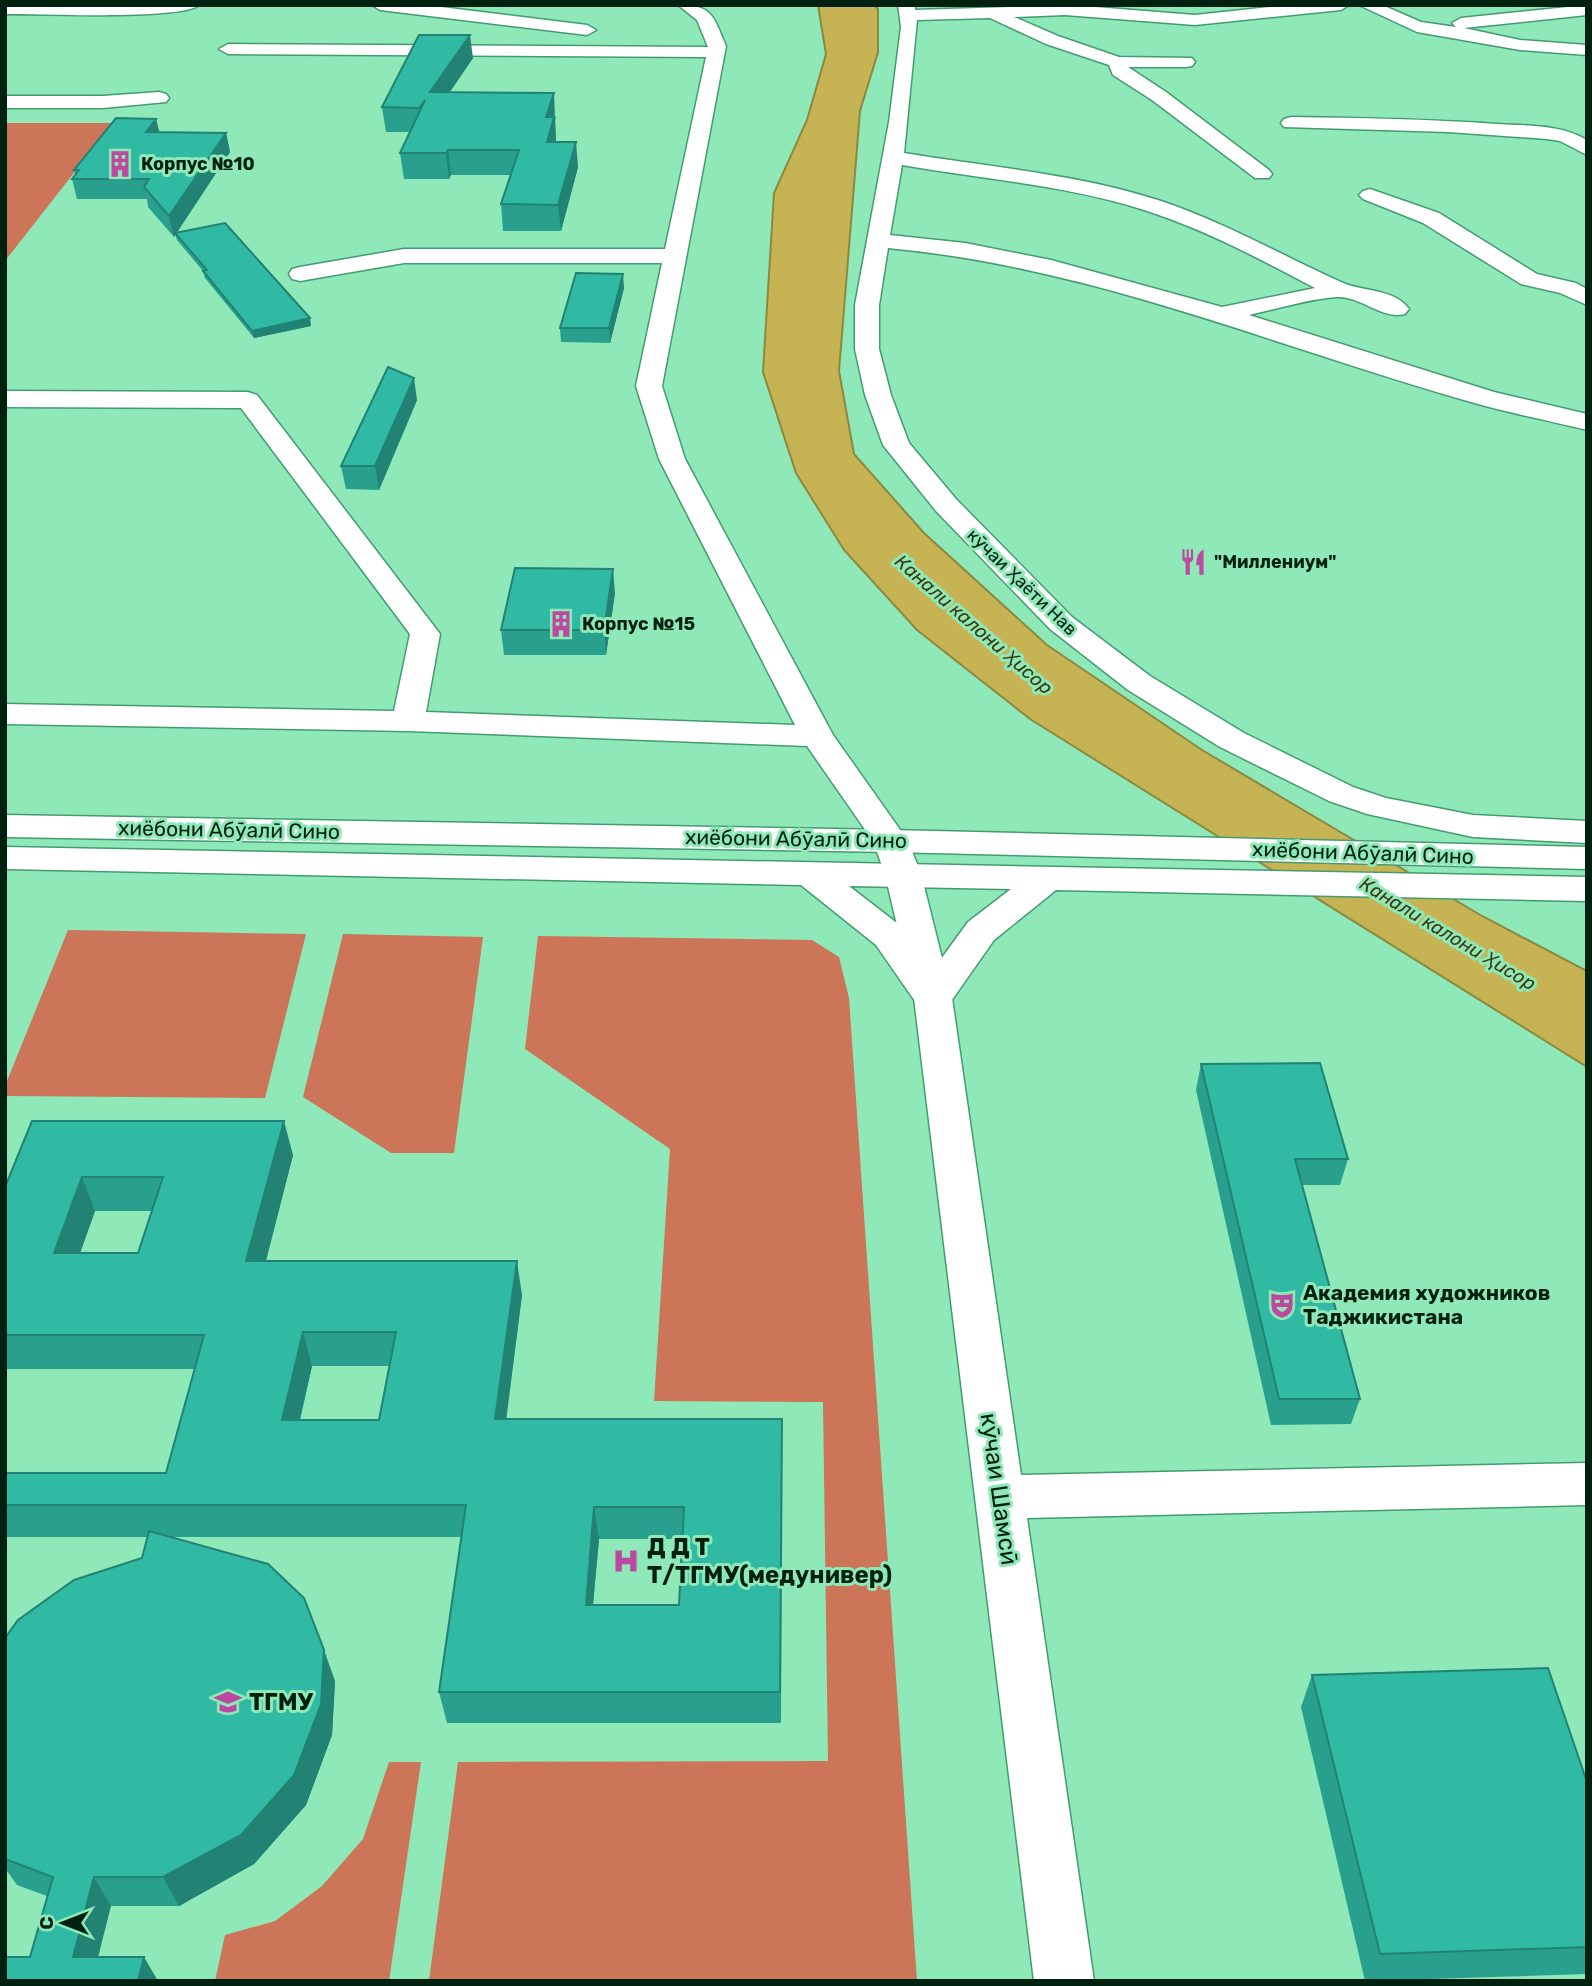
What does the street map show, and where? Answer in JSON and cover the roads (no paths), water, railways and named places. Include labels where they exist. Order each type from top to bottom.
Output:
[{"type":"street","points":[[5,9],[144,9],[191,5]]},
{"type":"street","points":[[380,5],[717,49]]},
{"type":"street","points":[[686,5],[705,17],[717,49],[649,386],[673,459],[817,736],[897,857]]},
{"type":"street","points":[[907,10],[989,13],[1065,10],[1195,20],[1341,5]]},
{"type":"street","points":[[1367,5],[1417,27],[1520,45],[1587,50]]},
{"type":"street","points":[[10,29],[31,7]]},
{"type":"street","name":"кӯчаи Ҳаёти Нав","points":[[907,10],[910,27],[894,158],[867,305],[867,349],[896,445],[946,505],[1061,623],[1151,691],[1232,740],[1340,794],[1426,818],[1473,826],[1587,832]]},
{"type":"street","points":[[1417,27],[1587,10]]},
{"type":"street","points":[[989,13],[1052,40],[1116,62],[1186,62]]},
{"type":"street","points":[[228,49],[717,49]]},
{"type":"street","points":[[1116,62],[1120,71],[1160,96],[1262,174]]},
{"type":"street","points":[[5,102],[103,102],[159,98]]},
{"type":"street","points":[[1291,123],[1448,126],[1547,133],[1566,136],[1587,149]]},
{"type":"street","points":[[894,158],[1103,192],[1154,206],[1249,245],[1338,290],[1371,296],[1398,309]]},
{"type":"street","points":[[1370,195],[1431,218],[1529,279],[1568,288],[1587,298]]},
{"type":"street","points":[[877,240],[940,245],[1026,261],[1160,295],[1486,398],[1587,422]]},
{"type":"street","points":[[300,274],[404,256],[676,256]]},
{"type":"street","points":[[1222,314],[1338,290]]},
{"type":"street","points":[[5,399],[248,400],[425,634],[408,721]]},
{"type":"street","points":[[5,714],[408,721],[817,736]]},
{"type":"street","name":"хиёбони Абӯалӣ Сино","points":[[5,826],[1094,862],[1587,889]]},
{"type":"street","name":"хиёбони Абӯалӣ Сино","points":[[5,858],[809,873],[897,857],[1050,877],[1094,862],[1587,859]]},
{"type":"street","name":"кӯчаи Шамсӣ","points":[[897,857],[933,998],[1064,1981]]},
{"type":"street","points":[[809,873],[889,936],[933,998],[981,931],[1050,877]]},
{"type":"street","points":[[1000,1497],[1587,1484]]},
{"type":"water","name":"Канали калони Ҳисор","points":[[818,5],[874,5],[878,9],[878,52],[860,111],[839,371],[854,454],[924,533],[1047,645],[1202,750],[1482,916],[1587,971],[1587,1067],[1030,719],[917,630],[844,550],[796,473],[763,372],[774,193],[807,120],[826,54]]},
{"type":"place","name":"Корпус №10","points":[[120,164]]},
{"type":"place","name":"\"Миллениум\"","points":[[1193,562]]},
{"type":"place","name":"Корпус №15","points":[[561,624]]},
{"type":"place","name":"Академия художников Таджикистана","points":[[1282,1305]]},
{"type":"place","name":"Д Д Т Т/ТГМУ(медунивер)","points":[[626,1561]]},
{"type":"place","name":"ТГМУ","points":[[228,1702]]}]
